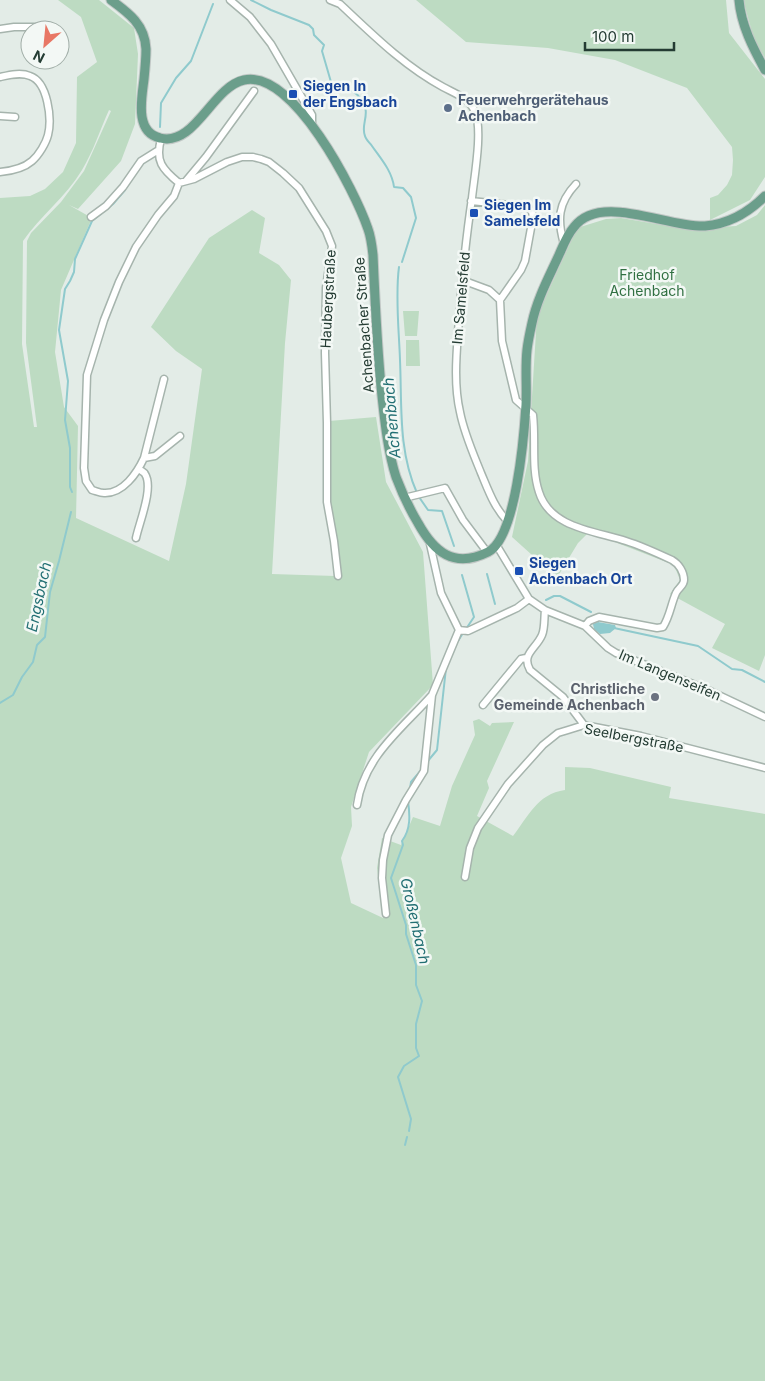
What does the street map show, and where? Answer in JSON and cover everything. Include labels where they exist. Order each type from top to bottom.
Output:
[{"type":"main road","points":[[111,0],[132,17],[142,30],[146,48],[142,114],[144,123],[149,131],[161,139]]},
{"type":"main road","points":[[739,0],[741,15],[748,36],[765,70]]},
{"type":"main road","name":"Achenbacher Straße","points":[[161,139],[168,139],[183,134],[196,123],[227,88],[238,82],[250,79],[261,80],[287,97],[312,124],[352,195],[368,228],[372,242],[376,338],[386,429],[395,475],[404,498],[430,544]]},
{"type":"main road","points":[[430,544],[440,552],[460,558],[469,558],[487,552],[496,546],[503,535],[508,522],[518,472],[526,408],[527,351],[532,320],[544,288],[574,226],[585,216],[598,212],[616,211],[681,224],[704,226],[733,220],[754,207],[765,196]]},
{"type":"street","points":[[230,0],[250,17],[271,44],[312,115],[312,124]]},
{"type":"street","points":[[330,0],[340,2]]},
{"type":"street","name":"Im Samelsfeld","points":[[340,2],[390,50],[437,83],[463,97],[476,113],[478,136],[476,166],[462,280],[456,356],[456,389],[469,444],[497,509],[508,522]]},
{"type":"street","points":[[0,29],[20,27]]},
{"type":"street","points":[[0,77],[30,75],[40,82],[45,93],[49,133],[45,144],[33,160],[24,166],[0,172]]},
{"type":"street","points":[[164,379],[144,458],[139,469],[130,480],[115,491],[104,493],[92,490],[86,481],[84,468],[87,375],[104,320],[119,282],[136,247],[158,215],[182,183],[206,157],[254,91]]},
{"type":"street","points":[[0,116],[15,117]]},
{"type":"street","points":[[161,139],[157,152],[165,171],[182,183]]},
{"type":"street","points":[[91,217],[106,206],[141,161],[157,152]]},
{"type":"street","name":"Haubergstraße","points":[[182,183],[242,157],[253,157],[269,162],[284,173],[299,188],[326,231],[332,246],[326,288],[326,502],[334,541],[338,576]]},
{"type":"street","points":[[564,244],[561,234],[560,215],[565,195],[576,184]]},
{"type":"street","points":[[471,202],[528,208],[532,212],[533,217],[525,261],[500,300],[502,341],[516,400],[533,416],[535,475],[539,494],[552,513],[572,525],[628,542],[678,563],[684,580],[676,593],[667,621],[663,627],[657,628],[600,617],[585,626]]},
{"type":"street","points":[[462,280],[489,290],[500,300]]},
{"type":"street","points":[[144,458],[155,456],[180,436]]},
{"type":"street","points":[[136,538],[145,506],[148,485],[145,474],[139,469]]},
{"type":"street","points":[[404,498],[445,488],[463,520],[487,552]]},
{"type":"street","points":[[386,914],[382,878],[384,850],[388,835],[424,771],[432,695],[459,630],[441,593],[430,544]]},
{"type":"street","name":"Im Langenseifen","points":[[496,546],[530,599],[545,610],[585,626],[616,653],[710,691],[765,718]]},
{"type":"street","points":[[459,630],[468,631],[518,608],[530,599]]},
{"type":"street","points":[[545,610],[542,634],[526,658],[526,665],[563,697],[584,725]]},
{"type":"street","points":[[484,705],[521,659],[526,658]]},
{"type":"street","points":[[357,805],[359,794],[371,764],[387,741],[432,695]]},
{"type":"street","name":"Seelbergstraße","points":[[465,878],[470,848],[478,828],[508,784],[543,745],[558,733],[584,725],[641,736],[765,768]]},
{"type":"green space","points":[[58,0],[99,0],[134,28],[138,54],[135,124],[121,161],[78,209],[69,205],[92,218],[61,290],[55,352],[64,407],[78,426],[76,518],[169,561],[186,484],[202,369],[176,351],[151,327],[209,238],[252,210],[265,218],[259,253],[279,265],[291,280],[285,343],[272,574],[335,576],[325,496],[329,421],[376,417],[386,482],[423,552],[433,685],[369,752],[351,807],[352,826],[341,858],[351,903],[383,918],[377,868],[382,838],[401,845],[413,817],[440,826],[452,786],[475,735],[473,721],[479,719],[490,726],[492,723],[514,722],[487,781],[489,788],[477,816],[513,836],[540,801],[555,792],[565,790],[565,767],[590,768],[671,787],[669,798],[765,814],[765,1381],[0,1381],[0,198],[30,196],[45,189],[63,172],[76,143],[77,77],[97,62],[81,17]],"holes":[[[109,110],[111,111],[84,171],[61,202],[31,233],[27,241],[26,343],[37,427],[34,427],[22,344],[23,241],[76,180],[90,156]]]},
{"type":"green space","points":[[416,0],[726,0],[729,33],[765,79],[765,177],[750,200],[710,220],[710,198],[718,195],[727,185],[732,175],[732,147],[687,88],[615,60],[548,48],[466,42]]},
{"type":"green space","points":[[743,0],[765,0],[765,58],[754,39]]},
{"type":"green space","name":"Friedhof Achenbach","points":[[765,205],[765,655],[759,671],[712,648],[725,624],[670,594],[680,580],[674,565],[589,532],[578,543],[558,576],[552,573],[512,537],[528,461],[537,316],[577,228],[606,219],[621,218],[686,229],[736,226],[757,215]]},
{"type":"green space","points":[[403,311],[419,311],[417,336],[405,336]]},
{"type":"green space","points":[[406,340],[419,340],[420,366],[406,366]]},
{"type":"water","points":[[598,622],[615,625],[616,628],[610,633],[600,634],[594,629],[593,624]]},
{"type":"waterway","name":"Achenbach","points":[[251,0],[309,25],[313,29],[314,35],[324,45],[322,51],[331,82],[338,87],[354,92],[364,104],[366,109],[364,127],[366,137],[389,170],[394,187],[403,188],[411,197],[416,218],[402,262]]},
{"type":"waterway","name":"Engsbach","points":[[160,127],[161,103],[176,78],[191,61],[213,4]]},
{"type":"waterway","name":"Engsbach","points":[[72,492],[70,487],[70,448],[65,420],[68,381],[59,330],[65,289],[74,272],[75,259],[92,221],[113,204],[125,190]]},
{"type":"waterway","name":"Achenbach","points":[[399,267],[397,301],[402,427],[407,460],[417,493]]},
{"type":"waterway","name":"Achenbach","points":[[419,497],[428,510],[442,511],[454,546]]},
{"type":"waterway","name":"Engsbach","points":[[0,703],[13,695],[22,677],[33,662],[37,645],[45,637],[50,592],[71,512]]},
{"type":"waterway","name":"Achenbach","points":[[487,574],[495,604]]},
{"type":"waterway","name":"Großenbach","points":[[462,575],[474,617],[466,629]]},
{"type":"waterway","name":"Achenbach","points":[[546,600],[554,596],[560,596],[591,612]]},
{"type":"waterway","name":"Achenbach","points":[[614,628],[698,646],[732,669],[742,670],[765,682]]},
{"type":"waterway","name":"Großenbach","points":[[458,641],[463,633]]},
{"type":"waterway","name":"Großenbach","points":[[427,762],[437,750],[446,668]]},
{"type":"waterway","name":"Großenbach","points":[[410,789],[411,782],[423,768]]},
{"type":"waterway","name":"Großenbach","points":[[408,801],[408,827],[391,878],[406,925],[406,934],[416,965],[416,985],[422,1001],[416,1024],[416,1048],[419,1056],[404,1066],[398,1077],[411,1119],[409,1131]]},
{"type":"waterway","name":"Großenbach","points":[[405,1145],[407,1137]]},
{"type":"place","name":"Siegen In der Engsbach","points":[[293,94]]},
{"type":"place","name":"Feuerwehrgerätehaus Achenbach","points":[[448,108]]},
{"type":"place","name":"Siegen Im Samelsfeld","points":[[474,213]]},
{"type":"place","name":"Siegen Achenbach Ort","points":[[519,571]]},
{"type":"place","name":"Christliche Gemeinde Achenbach","points":[[655,697]]}]
